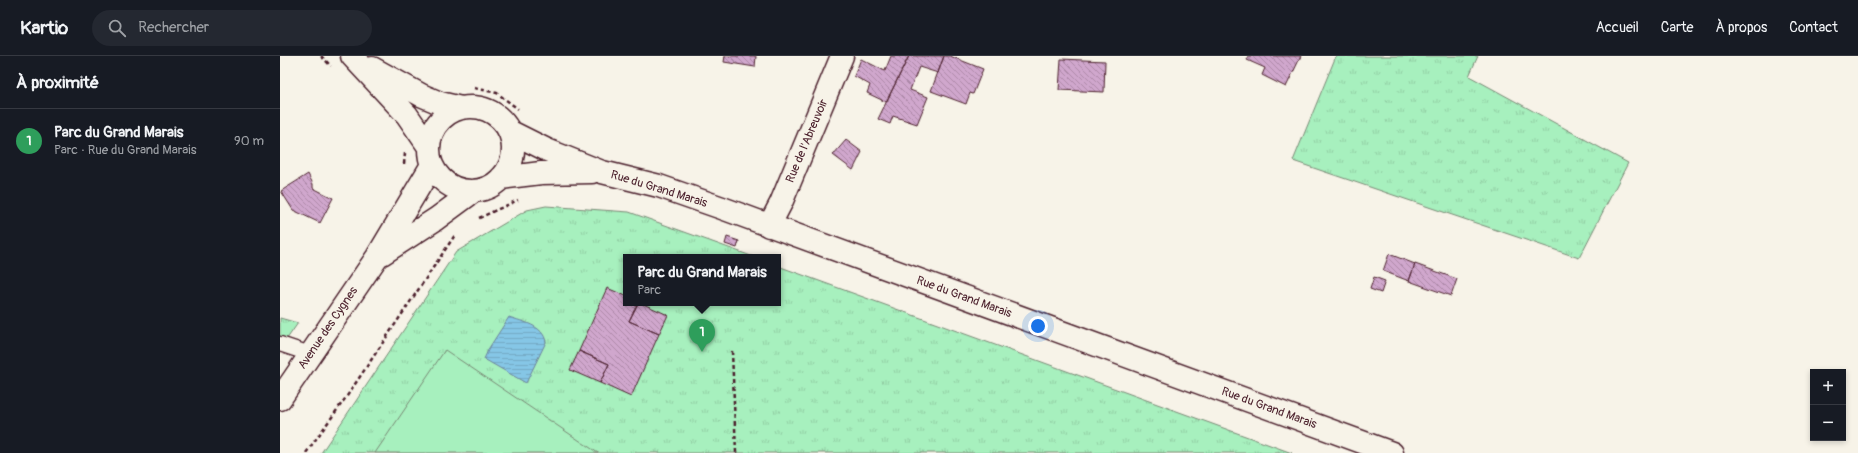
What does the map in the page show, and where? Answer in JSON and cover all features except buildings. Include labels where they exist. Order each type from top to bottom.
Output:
[{"type":"street","name":"Rue de l'Abreuvoir","points":[[769,226],[781,203],[842,56]]},
{"type":"street","points":[[356,59],[421,95],[440,103],[461,108]]},
{"type":"street","points":[[356,59],[407,115],[444,182],[458,189],[474,191],[494,185],[508,170],[514,151],[513,141],[503,121],[495,114],[484,109],[473,107],[461,108],[451,112],[439,122],[431,136],[431,156]]},
{"type":"street","name":"Rue du Grand Marais","points":[[509,131],[547,150],[602,172],[659,186],[1392,453]]},
{"type":"street","name":"Avenue des Cygnes","points":[[280,399],[377,257],[431,156]]},
{"type":"street","name":"Rue du Grand Marais","points":[[502,178],[540,173],[602,172]]},
{"type":"street","name":"Avenue des Cygnes","points":[[377,257],[436,219],[474,191]]},
{"type":"lane","points":[[280,344],[310,354]]},
{"type":"path","points":[[321,56],[332,68]]},
{"type":"path","points":[[403,171],[406,150]]},
{"type":"path","points":[[476,220],[525,197]]},
{"type":"path","points":[[306,453],[347,396],[457,232],[436,219]]},
{"type":"path","points":[[732,351],[736,453]]},
{"type":"green space","points":[[1336,56],[1478,56],[1469,76],[1628,163],[1579,258],[1293,161]]},
{"type":"green space","points":[[546,206],[629,212],[746,254],[623,254],[623,306],[781,306],[781,267],[1292,453],[321,453],[456,252],[527,210]]},
{"type":"green space","points":[[280,318],[298,323],[280,349]]},
{"type":"green space","points":[[445,350],[598,453],[375,453]]},
{"type":"water","points":[[509,317],[537,328],[544,336],[546,342],[526,383],[484,359],[489,348]]},
{"type":"place","name":"Parc du Grand Marais","points":[[702,352]]}]
